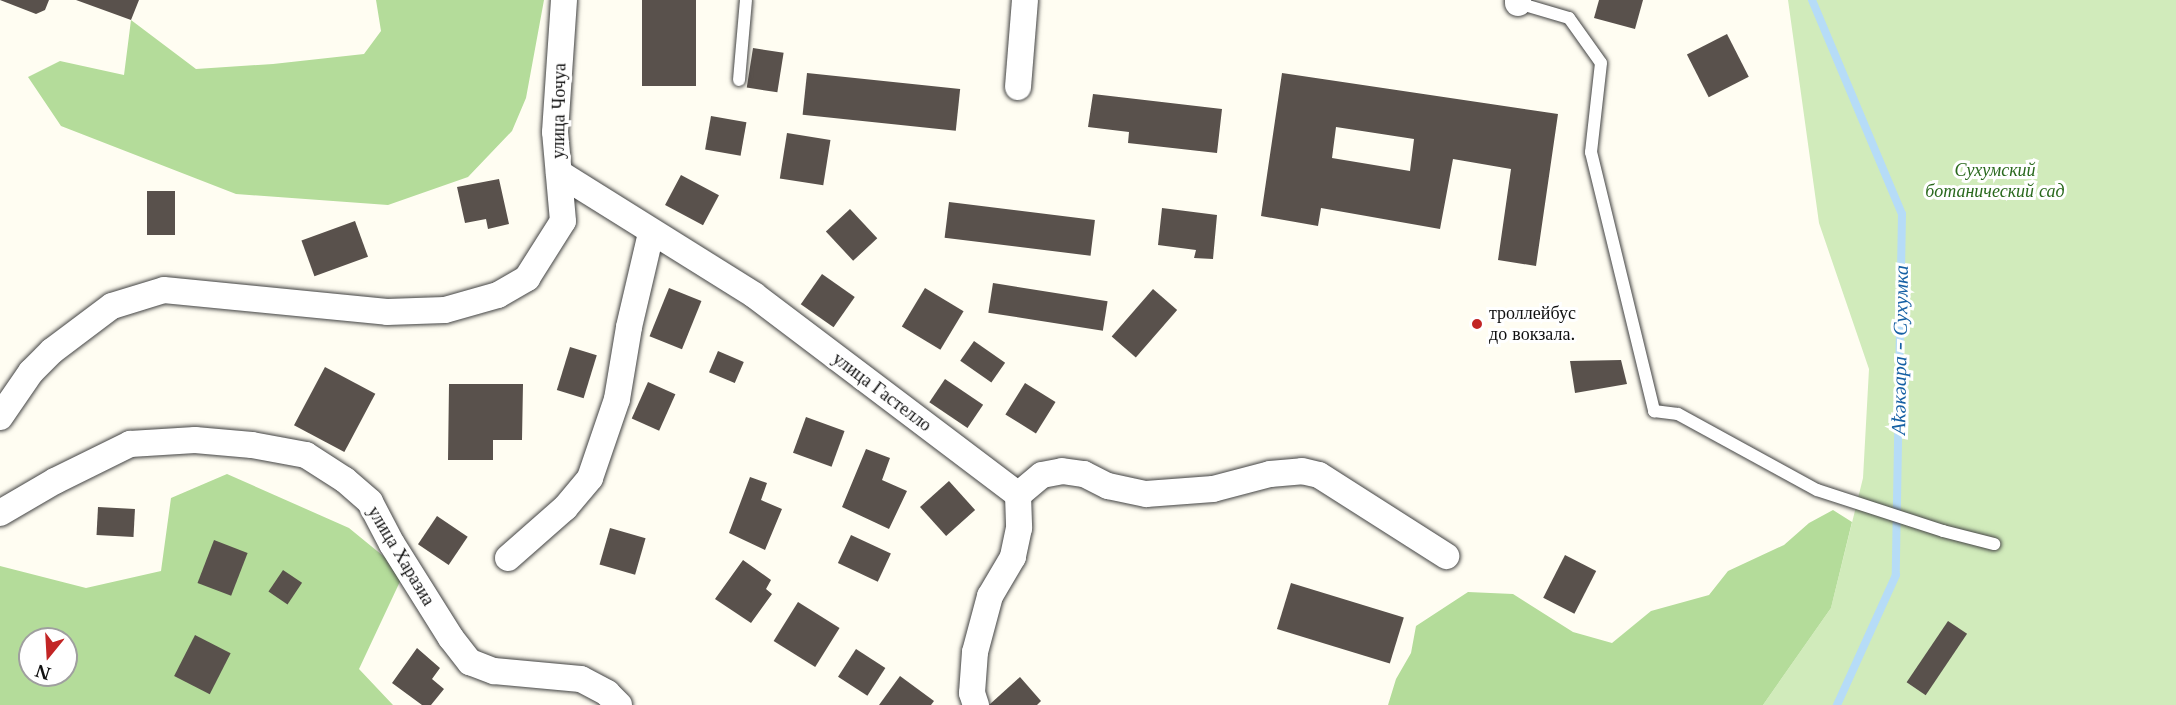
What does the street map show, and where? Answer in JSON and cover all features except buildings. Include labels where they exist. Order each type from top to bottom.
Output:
[{"type":"street","name":"улица Чочуа","points":[[0,417],[31,372],[52,351],[112,306],[164,290],[387,312],[445,310],[498,295],[526,278],[563,221],[555,132],[564,0]]},
{"type":"street","points":[[1017,87],[1025,0]]},
{"type":"street","name":"улица Гастелло","points":[[559,173],[754,295],[1017,495]]},
{"type":"street","points":[[508,558],[565,508],[590,478],[617,399],[629,327],[651,232]]},
{"type":"street","name":"улица Харазиа","points":[[0,513],[56,481],[130,444],[195,440],[306,455],[345,480],[370,502],[392,544],[451,638],[470,662],[494,671],[580,679],[607,693],[619,705]]},
{"type":"street","points":[[976,705],[972,693],[975,652],[990,596],[1013,557],[1019,528],[1017,495],[1042,475],[1062,471],[1084,474],[1108,486],[1146,494],[1213,489],[1270,474],[1302,471],[1319,475],[1446,556]]},
{"type":"lane","points":[[739,80],[746,0]]},
{"type":"lane","points":[[1518,1],[1569,18],[1601,63],[1591,152],[1654,411],[1678,414],[1774,469],[1817,489],[1943,531],[1994,544]]},
{"type":"green space","points":[[376,0],[544,0],[526,98],[512,131],[468,177],[388,205],[236,194],[61,126],[28,77],[60,61],[124,75],[131,20],[196,69],[273,64],[364,54],[381,31]]},
{"type":"green space","name":"Сухумский ботанический сад","points":[[1788,0],[2176,0],[2176,705],[1763,705],[1831,608],[1863,478],[1869,369],[1819,223]]},
{"type":"green space","points":[[227,474],[349,528],[404,573],[359,669],[393,705],[0,705],[0,566],[86,588],[161,571],[171,498]]},
{"type":"green space","points":[[1833,510],[1852,522],[1831,608],[1763,705],[1388,705],[1396,679],[1411,653],[1416,626],[1468,592],[1513,594],[1573,632],[1612,643],[1651,611],[1709,595],[1728,571],[1784,545],[1809,523]]},
{"type":"waterway","name":"Аҟәкәара - Сухумка","points":[[1812,0],[1902,214],[1896,575],[1837,705]]},
{"type":"place","name":"троллейбус до вокзала.","points":[[1477,324]]}]
